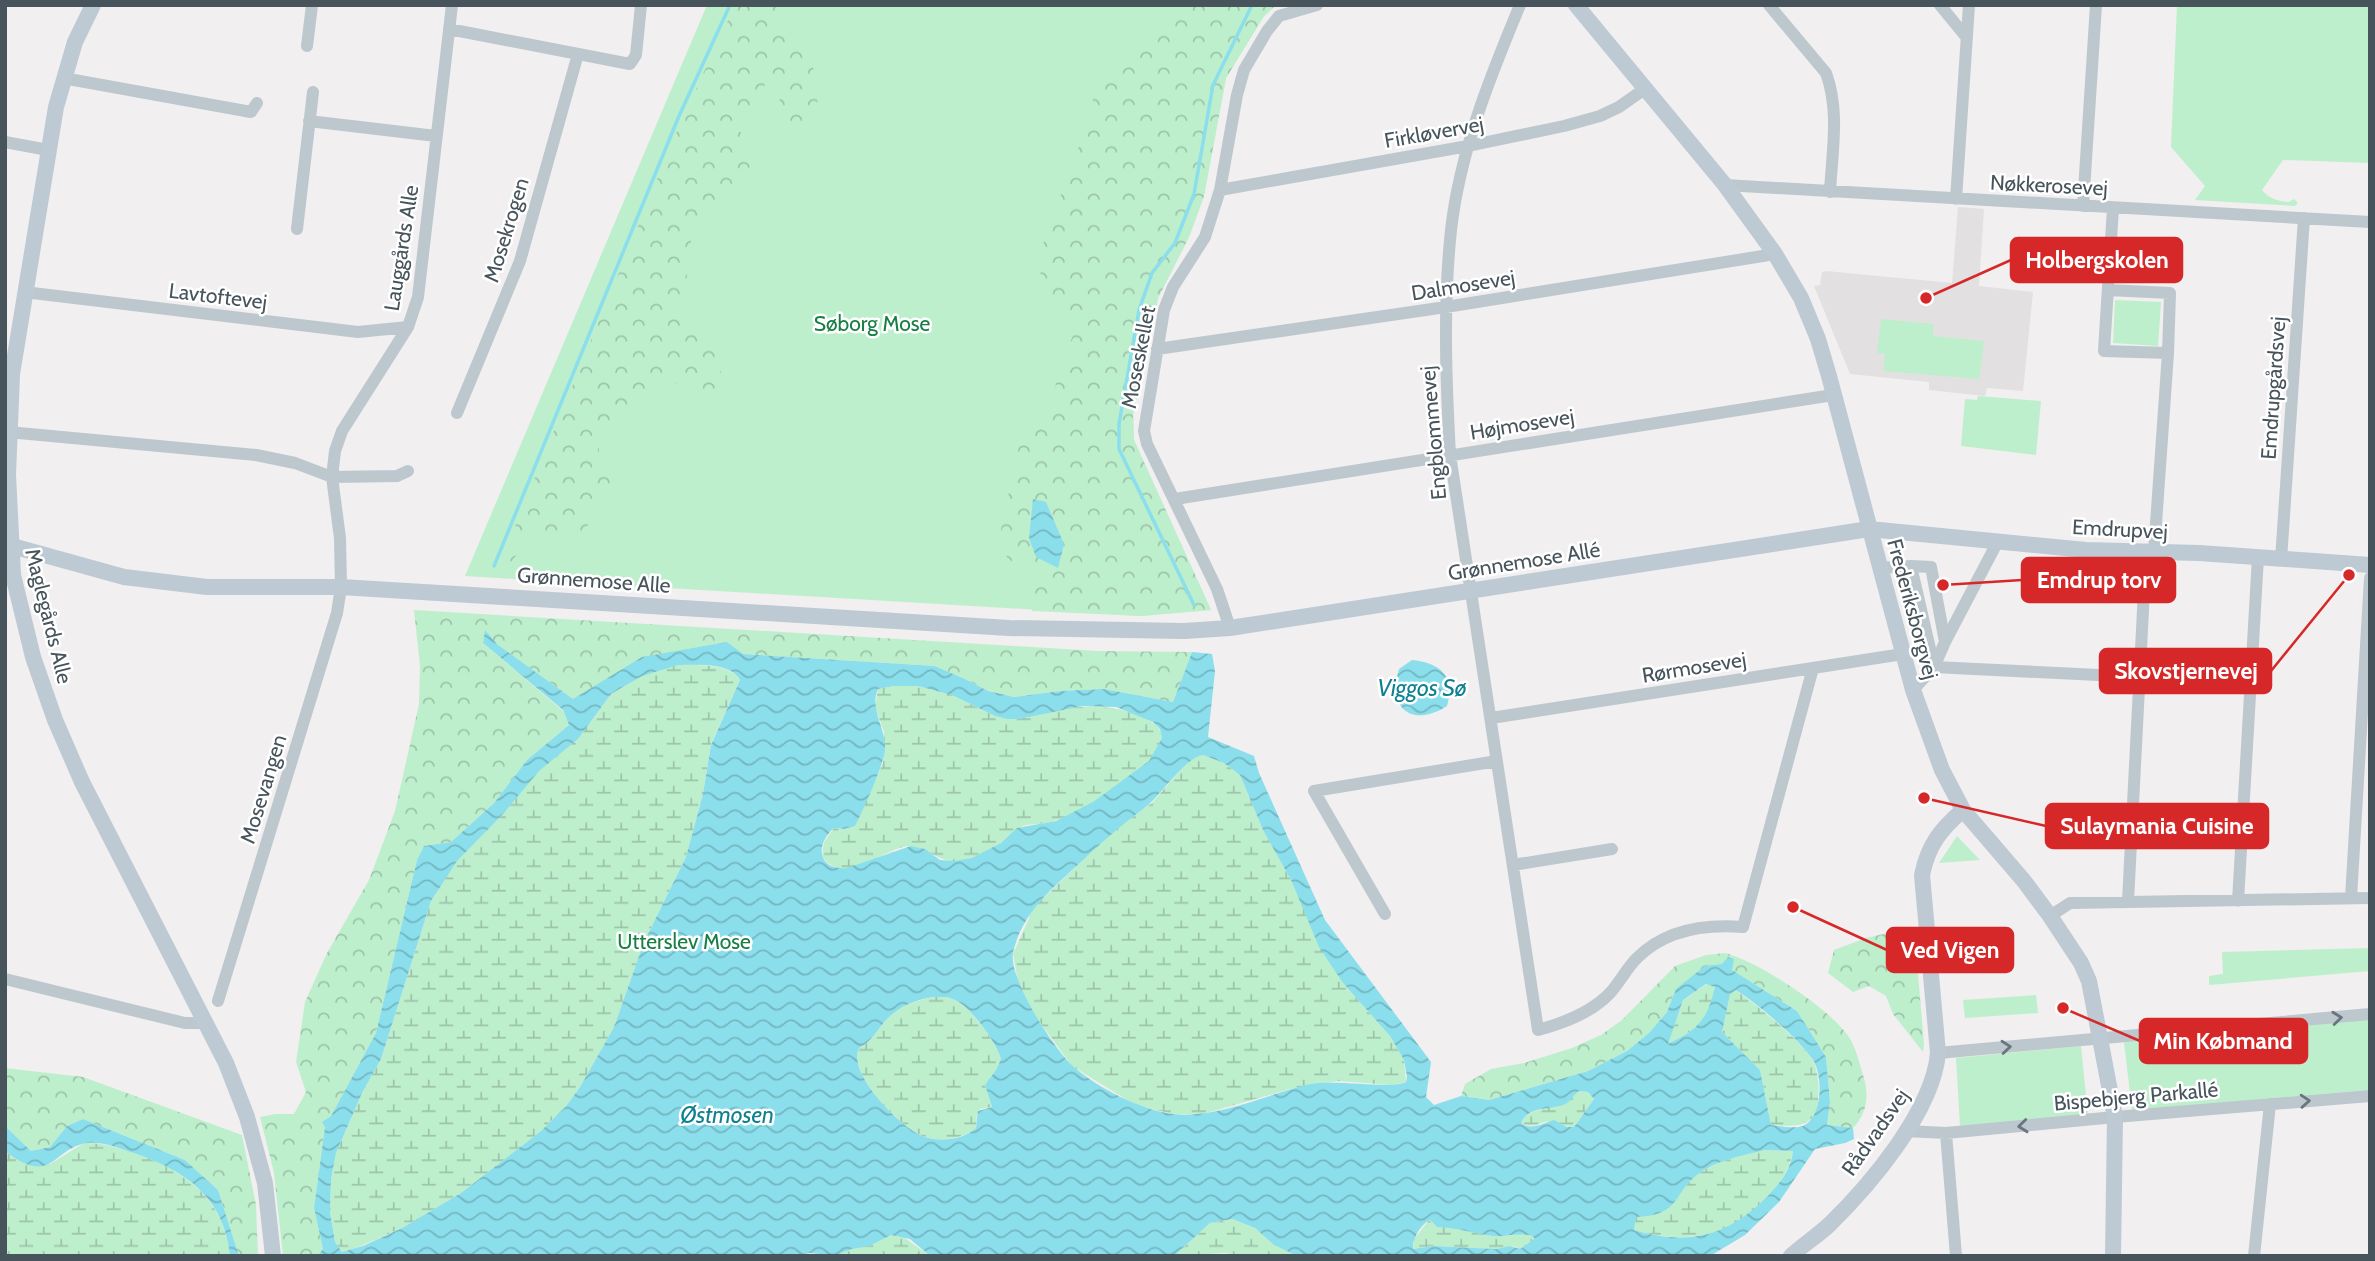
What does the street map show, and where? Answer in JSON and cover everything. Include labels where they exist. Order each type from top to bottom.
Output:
[{"type":"street","points":[[307,46],[312,5]]},
{"type":"street","name":"Lauggårds Alle","points":[[341,587],[340,538],[331,477],[335,451],[342,431],[408,327],[418,297],[452,5]]},
{"type":"street","points":[[449,29],[630,64],[636,55],[641,5]]},
{"type":"street","name":"Moseskellet","points":[[1230,628],[1217,589],[1147,444],[1144,431],[1164,310],[1173,287],[1205,237],[1220,190],[1244,70],[1279,16],[1317,5]]},
{"type":"street","name":"Engblommevej","points":[[1520,5],[1491,74],[1468,146],[1451,228],[1446,307],[1446,376],[1450,455],[1538,1030],[1562,1024],[1589,1010],[1609,993],[1637,958],[1673,935],[1694,928],[1743,926],[1813,668]]},
{"type":"street","name":"Frederiksborgvej","points":[[1576,5],[1725,185],[1775,254],[1801,298],[1818,339],[1913,690],[1942,770],[1963,810],[2024,881],[2050,916],[2076,955],[2089,981],[2115,1116],[2113,1256]]},
{"type":"street","points":[[1769,5],[1826,73],[1831,86],[1835,112],[1830,192]]},
{"type":"street","points":[[1940,5],[1967,38]]},
{"type":"street","points":[[1956,199],[1969,5]]},
{"type":"street","points":[[2083,206],[2096,5]]},
{"type":"street","name":"Maglegårds Alle","points":[[88,6],[63,78],[24,292],[12,374],[8,432],[8,545],[33,657],[55,720],[82,782],[226,1063],[247,1117],[265,1183],[273,1256]]},
{"type":"street","name":"Mosekrogen","points":[[457,413],[520,261],[578,54]]},
{"type":"street","points":[[63,78],[251,112],[257,103]]},
{"type":"street","name":"Firkløvervej","points":[[1220,190],[1468,146],[1593,119],[1619,107],[1646,88]]},
{"type":"street","points":[[297,229],[313,92]]},
{"type":"street","points":[[309,121],[436,136]]},
{"type":"street","points":[[5,142],[48,150]]},
{"type":"street","name":"Nøkkerosevej","points":[[1725,185],[2370,222]]},
{"type":"street","points":[[2113,208],[2104,351],[2168,353]]},
{"type":"street","name":"Emdrupgårdsvej","points":[[2281,560],[2304,218]]},
{"type":"street","name":"Dalmosevej","points":[[1157,349],[1446,307],[1775,254]]},
{"type":"street","points":[[2108,290],[2170,292],[2168,353],[2139,677],[2128,901]]},
{"type":"street","name":"Lavtoftevej","points":[[24,292],[358,331],[408,327]]},
{"type":"street","name":"Højmosevej","points":[[1175,499],[1833,395]]},
{"type":"street","points":[[8,432],[256,455],[295,463],[331,477],[397,477],[408,471]]},
{"type":"street","name":"Emdrupvej","points":[[1869,529],[2107,551],[2370,565]]},
{"type":"street","name":"Grønnemose Allé","points":[[1184,631],[1230,628],[1869,529]]},
{"type":"street","points":[[1913,690],[1934,667],[1998,541]]},
{"type":"street","name":"Grønnemose Alle","points":[[8,545],[124,577],[166,583],[251,589],[341,587],[1009,628],[1184,631]]},
{"type":"street","points":[[2238,901],[2258,557]]},
{"type":"street","points":[[1911,566],[1934,667]]},
{"type":"street","points":[[1880,568],[1931,568],[1945,642]]},
{"type":"street","points":[[2351,898],[2370,578]]},
{"type":"street","name":"Mosevangen","points":[[218,1001],[337,613],[341,587]]},
{"type":"street","name":"Rørmosevej","points":[[1491,718],[1903,654]]},
{"type":"street","points":[[1934,667],[2139,677]]},
{"type":"street","points":[[1385,914],[1314,791],[1497,761]]},
{"type":"street","name":"Rådvadsvej","points":[[1790,1256],[1828,1225],[1871,1179],[1905,1131],[1930,1089],[1936,1072],[1938,1053],[1922,874],[1933,839],[1963,810]]},
{"type":"street","points":[[1513,865],[1612,849]]},
{"type":"street","points":[[2050,916],[2070,903],[2370,898]]},
{"type":"street","points":[[5,979],[185,1023],[206,1023]]},
{"type":"street","points":[[1938,1053],[2370,1014]]},
{"type":"street","name":"Bispebjerg Parkallé","points":[[1905,1131],[1945,1133],[2115,1116],[2370,1096]]},
{"type":"street","points":[[2254,1256],[2270,1104]]},
{"type":"street","points":[[1945,1133],[1956,1256]]},
{"type":"shaded area","points":[[1958,207],[1984,209],[1979,286],[2033,292],[2023,391],[1987,388],[1985,396],[1929,390],[1929,382],[1850,374],[1814,286],[1820,285],[1822,272],[1952,283]]},
{"type":"green space","name":"Søborg Mose","points":[[707,5],[1276,5],[1264,16],[1226,78],[1204,196],[1189,237],[1158,298],[1133,415],[1134,440],[1211,610],[1141,616],[465,576]]},
{"type":"green space","points":[[735,5],[778,5],[776,8],[797,48],[822,79],[815,113],[793,129],[774,125],[784,79],[765,79],[763,110],[737,127],[757,155],[730,198],[692,234],[681,324],[719,354],[722,381],[709,401],[661,375],[621,425],[599,439],[599,454],[611,467],[611,489],[583,533],[532,538],[508,565],[499,565],[679,126]]},
{"type":"green space","points":[[1176,5],[1276,5],[1264,16],[1226,78],[1204,196],[1189,237],[1158,298],[1133,415],[1134,440],[1211,610],[1141,616],[1032,611],[1032,575],[1007,558],[1001,530],[1023,426],[1046,412],[1078,321],[1041,302],[1040,252],[1090,116],[1097,76]]},
{"type":"green space","points":[[2177,5],[2370,5],[2370,163],[2283,160],[2262,190],[2277,200],[2289,202],[2294,199],[2298,203],[2295,206],[2195,200],[2205,186],[2171,147]]},
{"type":"green space","points":[[2115,300],[2161,302],[2158,346],[2113,343]]},
{"type":"green space","points":[[1881,319],[1933,324],[1933,336],[1984,341],[1979,379],[1883,371],[1885,354],[1877,353]]},
{"type":"green space","points":[[1978,396],[2041,401],[2036,455],[1961,446],[1965,399],[1977,400]]},
{"type":"green space","points":[[414,610],[1098,651],[1192,652],[1173,702],[1104,689],[1014,697],[988,691],[935,666],[743,654],[573,699],[497,644],[485,631],[483,643],[563,711],[569,725],[527,760],[494,803],[451,842],[424,846],[417,860],[376,1033],[325,1127],[314,1208],[323,1249],[317,1256],[283,1256],[274,1173],[260,1117],[294,1114],[306,1092],[296,1062],[305,1002],[327,953],[369,880],[395,811],[419,704],[420,666]]},
{"type":"green space","points":[[678,665],[721,668],[729,670],[740,680],[711,744],[703,794],[686,857],[644,942],[614,1027],[580,1087],[567,1105],[541,1131],[461,1193],[404,1227],[342,1252],[335,1242],[330,1212],[331,1179],[336,1153],[362,1093],[381,1059],[431,901],[456,861],[503,814],[538,771],[578,739],[611,694],[642,676]]},
{"type":"green space","points":[[918,686],[952,695],[1007,719],[1077,707],[1112,708],[1152,722],[1159,729],[1162,738],[1149,761],[1130,779],[1105,796],[1054,821],[1021,827],[995,847],[977,856],[950,861],[910,846],[849,868],[830,865],[822,856],[824,842],[834,828],[845,829],[855,825],[883,763],[884,732],[875,707],[878,689]]},
{"type":"green space","points":[[1203,755],[1224,763],[1240,775],[1263,830],[1343,983],[1390,1036],[1404,1060],[1406,1082],[1393,1085],[1338,1081],[1290,1089],[1203,1114],[1173,1114],[1135,1105],[1072,1066],[1033,1013],[1018,982],[1013,954],[1034,907],[1112,832],[1153,802],[1185,764],[1194,756]]},
{"type":"green space","points":[[1957,836],[1980,860],[1939,863]]},
{"type":"green space","points":[[1914,927],[1923,1052],[1893,1014],[1886,996],[1869,986],[1853,992],[1828,973],[1834,950],[1866,938]]},
{"type":"green space","points":[[2370,948],[2370,971],[2209,985],[2209,976],[2223,974],[2222,952]]},
{"type":"green space","points":[[1725,953],[1755,965],[1790,986],[1823,1010],[1846,1033],[1857,1054],[1866,1092],[1864,1111],[1853,1128],[1827,1125],[1830,1102],[1826,1057],[1797,1011],[1722,964],[1676,989],[1667,1012],[1649,1033],[1627,1051],[1588,1071],[1489,1100],[1461,1096],[1465,1084],[1491,1069],[1524,1063],[1572,1048],[1601,1035],[1622,1020],[1675,966],[1706,955]]},
{"type":"green space","points":[[1707,984],[1716,987],[1705,1017],[1687,1034],[1667,1045],[1683,1000]]},
{"type":"green space","points":[[1736,990],[1791,1036],[1815,1065],[1818,1103],[1816,1112],[1807,1122],[1794,1126],[1771,1125],[1760,1070],[1722,1032],[1730,993]]},
{"type":"green space","points":[[2036,995],[2038,1013],[1965,1018],[1963,1000]]},
{"type":"green space","points":[[933,997],[953,999],[968,1010],[988,1035],[1001,1059],[985,1085],[992,1107],[980,1109],[976,1128],[948,1139],[925,1137],[898,1119],[867,1083],[857,1058],[859,1048],[892,1014],[920,1000]]},
{"type":"green space","points":[[2370,1019],[2370,1090],[2132,1110],[2124,1042]]},
{"type":"green space","points":[[2081,1046],[2088,1115],[1960,1127],[1956,1058]]},
{"type":"green space","points":[[5,1068],[83,1077],[242,1135],[256,1205],[258,1256],[239,1256],[218,1190],[185,1160],[83,1119],[67,1126],[50,1147],[31,1151],[5,1126]]},
{"type":"green space","points":[[1579,1091],[1588,1092],[1594,1099],[1574,1127],[1550,1121],[1533,1126],[1521,1123],[1533,1112],[1564,1104]]},
{"type":"green space","points":[[84,1143],[104,1144],[137,1154],[187,1179],[211,1203],[220,1219],[230,1256],[5,1256],[5,1151],[13,1157],[50,1164]]},
{"type":"green space","points":[[1765,1150],[1793,1151],[1789,1166],[1768,1195],[1734,1224],[1718,1231],[1687,1237],[1670,1237],[1634,1230],[1636,1216],[1650,1215],[1668,1208],[1704,1170],[1730,1159]]},
{"type":"green space","points":[[1232,1219],[1255,1228],[1274,1245],[1297,1256],[1238,1256],[1226,1253],[1174,1256],[1210,1223]]},
{"type":"green space","points":[[1429,1220],[1437,1227],[1453,1227],[1486,1235],[1526,1234],[1534,1239],[1520,1249],[1513,1246],[1496,1249],[1433,1246],[1413,1249],[1414,1239]]},
{"type":"green space","points":[[887,1235],[902,1236],[930,1256],[834,1256],[874,1241]]},
{"type":"water","points":[[1033,499],[1046,502],[1064,544],[1058,568],[1036,557],[1029,538]]},
{"type":"water","name":"Østmosen","points":[[485,630],[497,644],[573,699],[642,657],[727,642],[743,654],[935,666],[988,691],[1014,697],[1104,689],[1173,702],[1192,652],[1212,654],[1215,671],[1208,737],[1254,756],[1259,773],[1325,920],[1431,1062],[1426,1097],[1434,1105],[1461,1096],[1489,1100],[1588,1071],[1627,1051],[1649,1033],[1667,1012],[1676,989],[1705,966],[1722,964],[1728,957],[1734,959],[1732,970],[1797,1011],[1826,1057],[1830,1102],[1827,1125],[1853,1128],[1854,1139],[1815,1149],[1779,1202],[1745,1235],[1710,1256],[1297,1256],[1274,1245],[1255,1228],[1232,1219],[1210,1223],[1174,1256],[930,1256],[910,1239],[891,1235],[869,1246],[834,1256],[810,1253],[793,1256],[317,1256],[323,1249],[314,1208],[325,1127],[322,1122],[331,1116],[376,1033],[417,860],[424,846],[451,842],[494,803],[527,760],[569,725],[563,710],[483,643]],"holes":[[[678,665],[721,667],[735,674],[740,680],[711,745],[703,794],[686,857],[644,942],[614,1027],[580,1087],[567,1105],[541,1131],[461,1193],[404,1227],[363,1246],[342,1252],[335,1242],[330,1212],[331,1179],[336,1153],[362,1093],[381,1059],[431,901],[457,861],[503,814],[539,771],[578,739],[611,694],[642,676]],[[918,686],[952,695],[1007,719],[1082,706],[1116,707],[1153,722],[1160,729],[1162,738],[1149,761],[1093,802],[1056,821],[1017,828],[1001,843],[972,858],[940,860],[925,849],[911,846],[847,868],[837,868],[825,861],[822,855],[824,841],[834,828],[855,826],[884,756],[885,741],[875,704],[878,689]],[[1203,755],[1224,763],[1240,775],[1263,830],[1292,882],[1319,947],[1343,983],[1390,1036],[1404,1060],[1406,1082],[1388,1085],[1317,1083],[1223,1110],[1189,1115],[1173,1114],[1134,1103],[1095,1083],[1066,1059],[1045,1030],[1025,996],[1013,964],[1017,938],[1031,913],[1050,891],[1104,841],[1150,804],[1188,763]],[[1706,984],[1715,987],[1700,1023],[1668,1044],[1683,1000]],[[1736,990],[1797,1041],[1813,1060],[1820,1085],[1818,1105],[1810,1121],[1796,1127],[1771,1125],[1760,1070],[1722,1032],[1730,994]],[[944,997],[961,1004],[982,1026],[1001,1059],[985,1085],[992,1107],[978,1111],[976,1128],[963,1136],[932,1139],[918,1134],[887,1109],[860,1070],[857,1058],[859,1048],[892,1014],[920,1000]],[[1579,1091],[1588,1092],[1594,1099],[1574,1127],[1567,1127],[1554,1120],[1533,1126],[1521,1123],[1536,1110],[1569,1102]],[[1765,1150],[1793,1151],[1784,1176],[1767,1197],[1752,1211],[1721,1229],[1689,1237],[1654,1235],[1634,1230],[1636,1217],[1661,1213],[1674,1203],[1697,1175],[1721,1162]],[[1430,1220],[1437,1227],[1493,1236],[1528,1235],[1534,1239],[1520,1249],[1510,1246],[1496,1249],[1433,1246],[1413,1249],[1420,1228]]]},
{"type":"water","name":"Viggos Sø","points":[[1412,660],[1431,664],[1443,673],[1449,687],[1447,706],[1423,715],[1413,715],[1405,711],[1397,695],[1396,683],[1399,669]]},
{"type":"water","points":[[83,1119],[185,1160],[218,1190],[239,1256],[230,1256],[226,1235],[211,1202],[186,1178],[153,1160],[116,1147],[93,1143],[75,1146],[43,1166],[33,1166],[5,1151],[5,1126],[31,1151],[50,1147],[67,1126]]},
{"type":"waterway","points":[[494,566],[679,116],[730,5]]},
{"type":"waterway","points":[[1194,605],[1119,449],[1119,424],[1139,310],[1152,273],[1175,243],[1194,194],[1213,85],[1252,5]]},
{"type":"place","name":"Holbergskolen","points":[[1926,298]]},
{"type":"place","name":"Skovstjernevej","points":[[2349,575]]},
{"type":"place","name":"Emdrup torv","points":[[1943,585]]},
{"type":"place","name":"Sulaymania Cuisine","points":[[1924,798]]},
{"type":"place","name":"Ved Vigen","points":[[1793,907]]},
{"type":"place","name":"Min Købmand","points":[[2063,1008]]},
{"type":"park label","name":"Utterslev Mose","points":[[684,941]]}]
